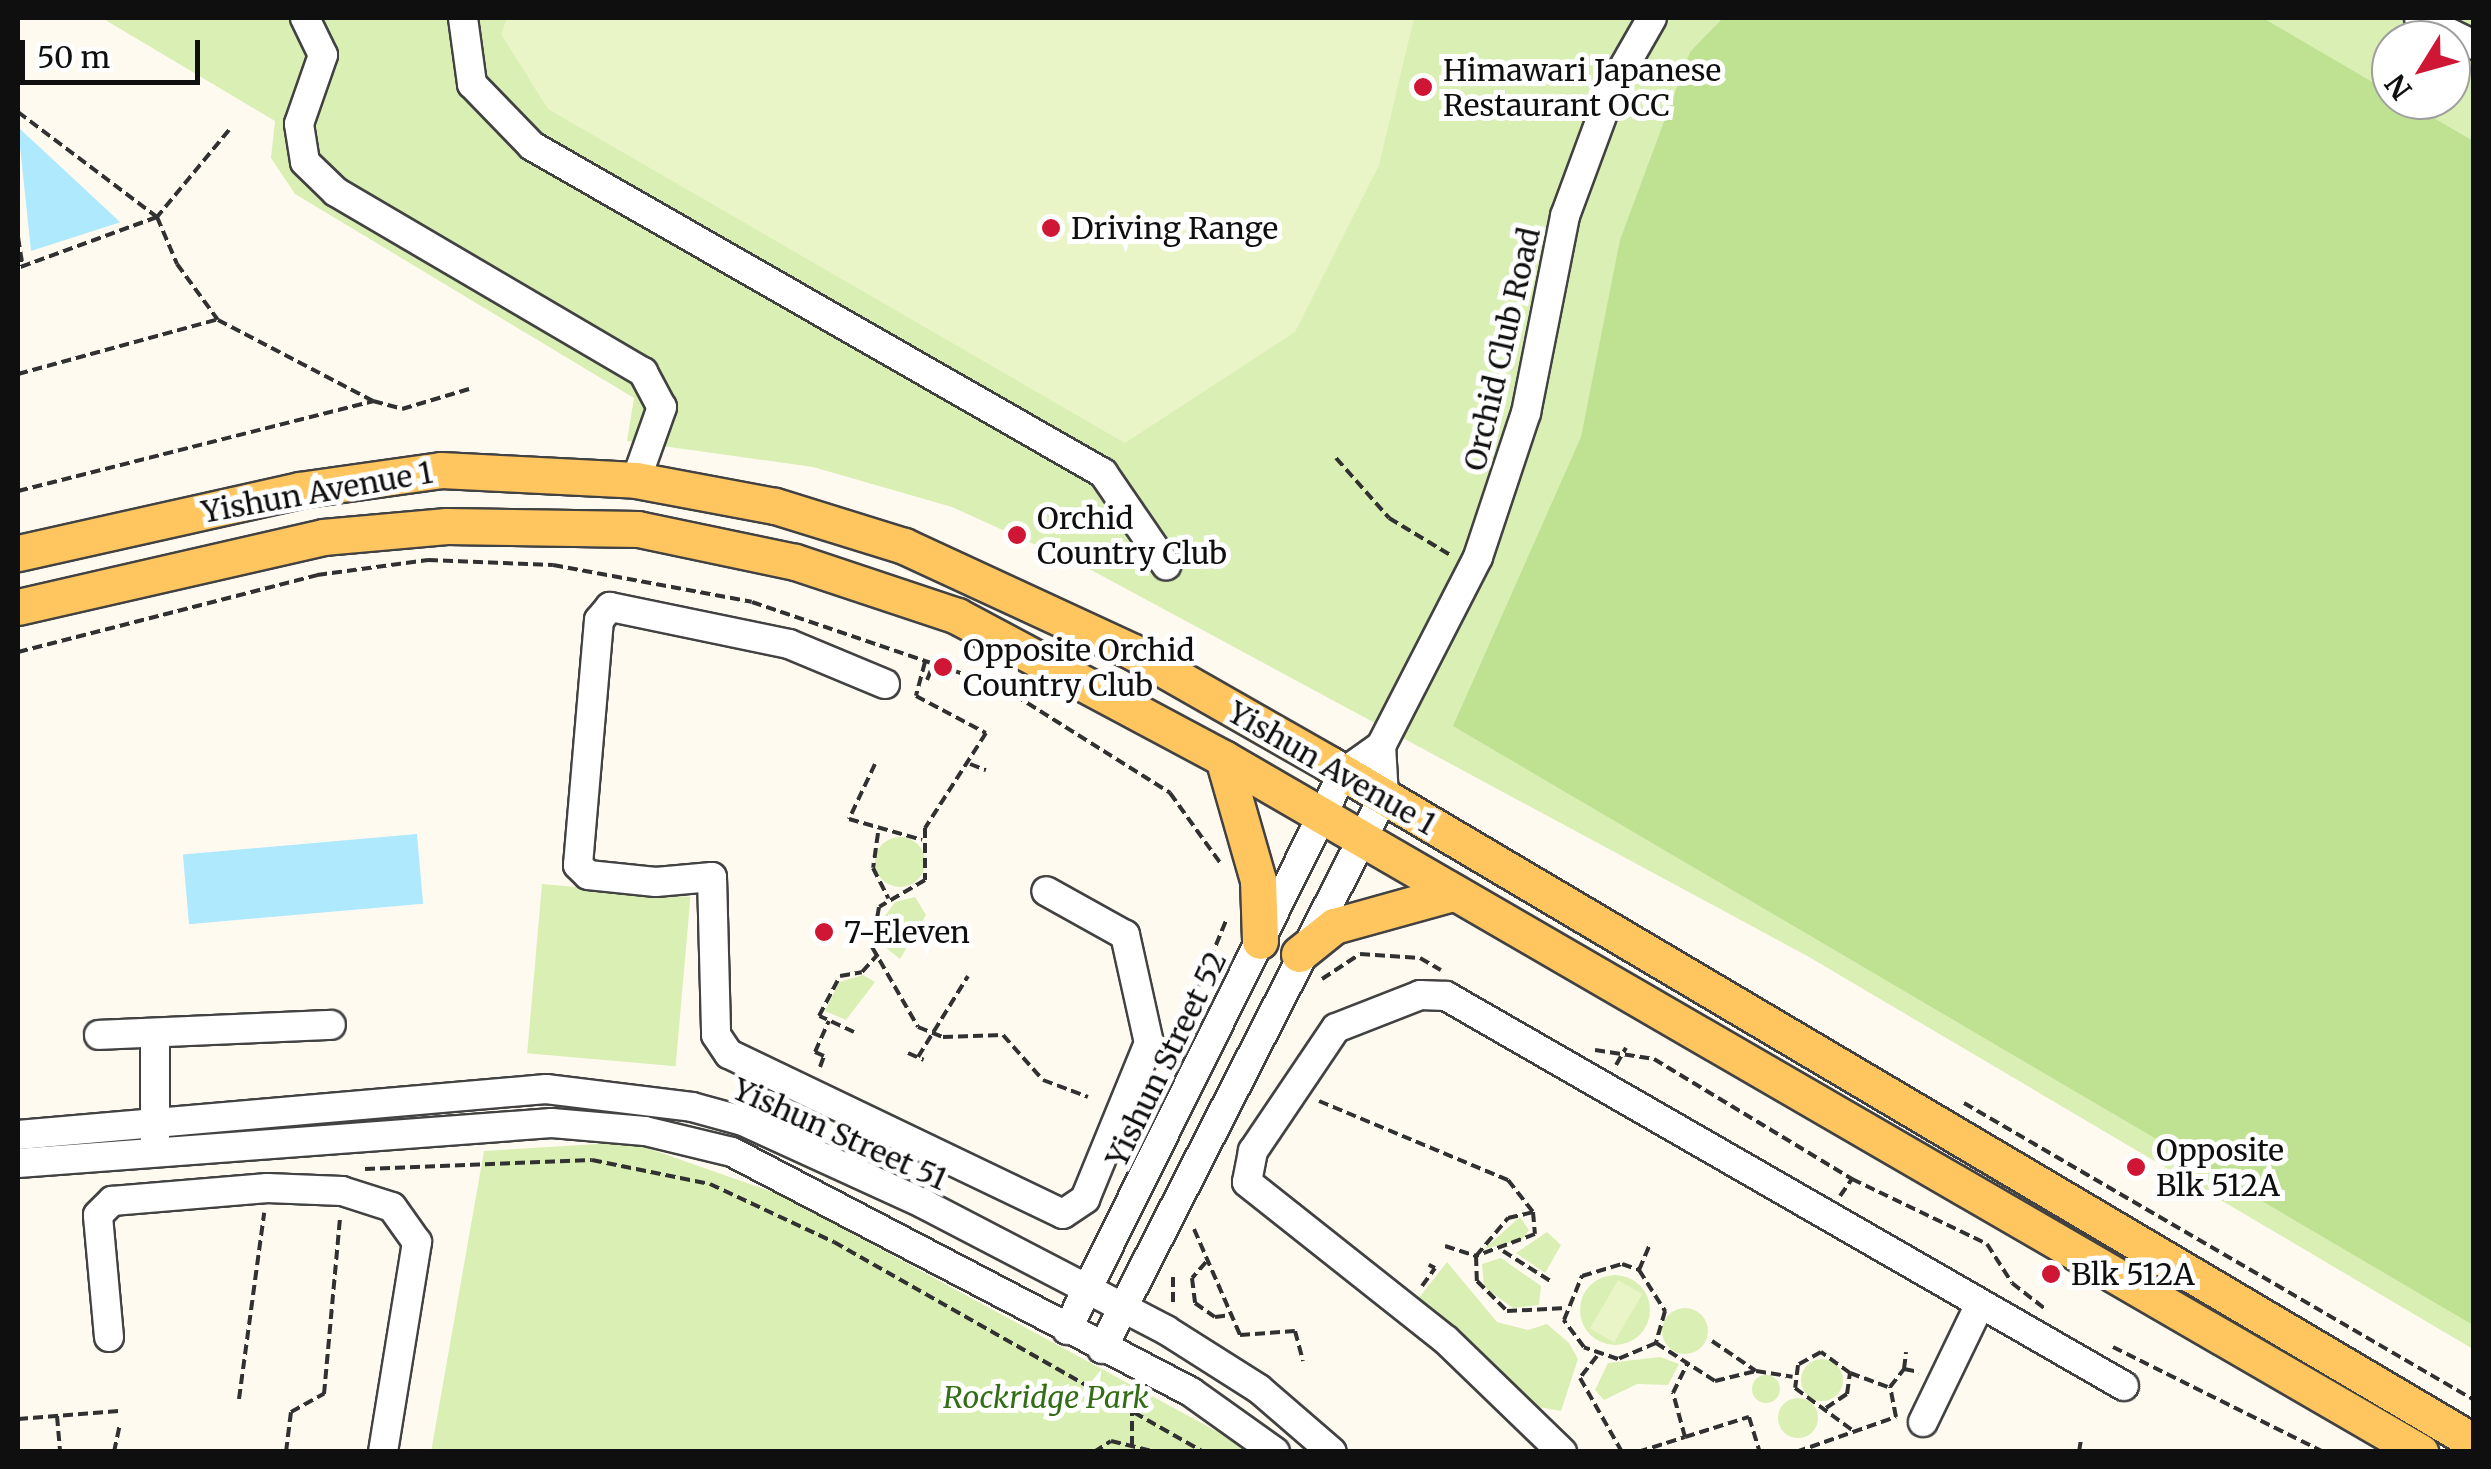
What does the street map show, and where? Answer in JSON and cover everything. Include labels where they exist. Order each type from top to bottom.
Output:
[{"type":"main road","name":"Yishun Avenue 1","points":[[18,554],[299,490],[441,470],[636,480],[775,506],[904,546],[1132,652],[1384,796],[2474,1442]]},
{"type":"main road","name":"Yishun Avenue 1","points":[[18,607],[323,537],[447,526],[638,530],[795,562],[957,616],[1223,758],[1449,894],[2420,1452]]},
{"type":"main road","points":[[1223,758],[1258,880],[1260,941]]},
{"type":"main road","points":[[1299,954],[1334,926],[1449,894]]},
{"type":"street","points":[[305,18],[324,55],[299,124],[305,162],[336,192],[643,372],[662,407],[636,480]]},
{"type":"street","points":[[464,18],[472,84],[532,146],[1103,473],[1166,565]]},
{"type":"street","name":"Orchid Club Road","points":[[1321,815],[1343,773],[1381,746],[1502,497],[1564,216],[1614,86],[1652,18]]},
{"type":"street","points":[[2419,18],[2474,46]]},
{"type":"street","points":[[884,684],[789,644],[626,604],[599,620],[578,865],[588,875],[656,882],[712,877],[720,1043],[810,1094],[1063,1214],[1080,1207],[1149,1043],[1125,935],[1046,890]]},
{"type":"street","name":"Orchid Club Road","points":[[1381,746],[1384,796]]},
{"type":"street","points":[[1102,1349],[1299,954],[1384,796]]},
{"type":"street","name":"Yishun Street 52","points":[[1067,1330],[1321,815]]},
{"type":"street","points":[[1246,1168],[1292,1089],[1336,1028],[1420,995],[1446,996],[2124,1386]]},
{"type":"street","points":[[99,1035],[331,1024]]},
{"type":"street","points":[[155,1033],[155,1153]]},
{"type":"street","name":"Yishun Street 51","points":[[18,1135],[546,1088],[692,1107],[788,1141],[924,1204],[1120,1308],[1258,1389],[1332,1452]]},
{"type":"street","points":[[778,1176],[788,1141],[810,1094]]},
{"type":"street","points":[[268,1188],[277,1114]]},
{"type":"street","name":"Yishun Street 51","points":[[18,1163],[552,1123],[645,1131],[732,1152],[1102,1349],[1210,1402],[1274,1452]]},
{"type":"street","points":[[1204,1143],[1246,1168],[1256,1193],[1446,1340],[1555,1448]]},
{"type":"street","points":[[108,1336],[102,1206],[268,1188],[342,1191],[404,1215],[418,1242],[383,1452]]},
{"type":"street","points":[[909,1245],[924,1204]]},
{"type":"street","points":[[1909,1420],[1980,1304]]},
{"type":"path","points":[[18,112],[157,217],[218,320],[374,401],[402,409],[469,389]]},
{"type":"path","points":[[18,236],[20,267],[157,217],[229,130]]},
{"type":"path","points":[[18,374],[218,320]]},
{"type":"path","points":[[18,491],[374,401]]},
{"type":"path","points":[[1336,458],[1389,518],[1460,561]]},
{"type":"path","points":[[925,660],[916,696],[986,733],[923,840],[925,880],[889,900],[871,924],[878,954],[906,1013],[932,1034],[1003,1036],[1044,1080],[1088,1097]]},
{"type":"path","points":[[928,680],[934,663]]},
{"type":"path","points":[[875,764],[849,819],[878,832],[901,829],[923,840]]},
{"type":"path","points":[[970,764],[986,770]]},
{"type":"path","points":[[878,832],[873,868],[889,900]]},
{"type":"path","points":[[854,1032],[819,1016],[840,976],[862,972],[878,954]]},
{"type":"path","points":[[1360,954],[1420,958],[1444,972]]},
{"type":"path","points":[[918,1057],[968,976]]},
{"type":"path","points":[[810,1094],[829,1021]]},
{"type":"path","points":[[1586,1047],[1626,1048],[1852,1179],[1987,1244],[2012,1283],[2053,1314]]},
{"type":"path","points":[[1613,1068],[1626,1048]]},
{"type":"path","points":[[908,1053],[924,1060]]},
{"type":"path","points":[[1292,1089],[1508,1180],[1533,1212],[1530,1241],[1476,1256],[1445,1246]]},
{"type":"path","points":[[378,1170],[592,1160],[710,1184],[1132,1405],[1204,1452]]},
{"type":"path","points":[[1846,1186],[1852,1179]]},
{"type":"path","points":[[239,1399],[268,1188]]},
{"type":"path","points":[[286,1452],[291,1412],[324,1394],[342,1191]]},
{"type":"path","points":[[1533,1212],[1508,1218],[1476,1256],[1477,1281],[1494,1304],[1520,1314],[1566,1308],[1595,1268],[1639,1270]]},
{"type":"path","points":[[1194,1229],[1245,1340],[1295,1331],[1304,1361]]},
{"type":"path","points":[[1639,1270],[1650,1244]]},
{"type":"path","points":[[1502,1249],[1552,1282]]},
{"type":"path","points":[[1206,1262],[1192,1278],[1194,1304],[1215,1318],[1231,1315]]},
{"type":"path","points":[[1566,1308],[1572,1335],[1597,1356],[1645,1354],[1656,1343],[1665,1311],[1639,1270]]},
{"type":"path","points":[[2099,1340],[2324,1452]]},
{"type":"path","points":[[1712,1341],[1756,1371],[1793,1378]]},
{"type":"path","points":[[1656,1343],[1722,1382],[1756,1371]]},
{"type":"path","points":[[1793,1378],[1821,1352],[1850,1373],[1890,1387]]},
{"type":"path","points":[[1904,1369],[1906,1352]]},
{"type":"path","points":[[1597,1356],[1580,1378],[1622,1452]]},
{"type":"path","points":[[1685,1437],[1672,1393],[1689,1360]]},
{"type":"path","points":[[1826,1408],[1847,1394],[1850,1373]]},
{"type":"path","points":[[1793,1378],[1801,1395],[1826,1408],[1855,1432]]},
{"type":"path","points":[[1132,1405],[1132,1448]]},
{"type":"path","points":[[18,1420],[119,1411]]},
{"type":"path","points":[[57,1416],[60,1452]]},
{"type":"path","points":[[1638,1452],[1749,1417],[1760,1452]]},
{"type":"path","points":[[1796,1452],[1855,1432],[1909,1420]]},
{"type":"path","points":[[114,1452],[120,1424]]},
{"type":"path","points":[[2080,1452],[2081,1440]]},
{"type":"path","points":[[1094,1452],[1110,1442],[1156,1452]]},
{"type":"green space","points":[[102,18],[2473,18],[2473,1349],[1809,957],[1093,571],[952,507],[813,467],[627,441],[634,398],[295,194],[271,158],[275,121]]},
{"type":"green space","name":"Driving Range","points":[[507,18],[1414,18],[1379,165],[1295,332],[1125,443],[548,109],[501,34]]},
{"type":"green space","points":[[1723,18],[2263,18],[2371,81],[2371,120],[2437,120],[2473,141],[2473,1325],[1453,726],[1581,437],[1620,240],[1690,52]]},
{"type":"green space","points":[[900,837],[918,844],[925,862],[918,880],[900,887],[882,880],[875,862],[882,844]]},
{"type":"green space","points":[[542,884],[690,897],[676,1066],[527,1053]]},
{"type":"green space","points":[[915,897],[926,915],[900,959],[885,947],[880,923],[895,902]]},
{"type":"green space","points":[[863,975],[875,982],[846,1020],[825,1011],[839,982]]},
{"type":"green space","name":"Rockridge Park","points":[[630,1142],[781,1195],[1255,1452],[431,1452],[484,1151]]},
{"type":"green space","points":[[1520,1217],[1529,1230],[1522,1240],[1484,1249]]},
{"type":"green space","points":[[1547,1232],[1561,1245],[1545,1273],[1516,1253]]},
{"type":"green space","points":[[1501,1258],[1541,1286],[1539,1305],[1513,1308],[1484,1287],[1482,1264]]},
{"type":"green space","points":[[1447,1262],[1497,1322],[1528,1330],[1547,1324],[1569,1343],[1578,1359],[1561,1411],[1533,1406],[1415,1303]]},
{"type":"green space","points":[[1615,1275],[1640,1285],[1650,1310],[1640,1335],[1615,1345],[1590,1335],[1580,1310],[1590,1285]]},
{"type":"green space","points":[[1618,1280],[1642,1294],[1614,1342],[1590,1328]]},
{"type":"green space","points":[[1685,1308],[1702,1314],[1708,1331],[1702,1348],[1685,1354],[1668,1348],[1662,1331],[1668,1314]]},
{"type":"green space","points":[[1660,1357],[1679,1364],[1668,1385],[1637,1384],[1604,1400],[1595,1390],[1608,1363]]},
{"type":"green space","points":[[1822,1359],[1837,1365],[1843,1380],[1837,1395],[1822,1401],[1807,1395],[1801,1380],[1807,1365]]},
{"type":"green space","points":[[1766,1375],[1776,1379],[1780,1389],[1776,1399],[1766,1403],[1756,1399],[1752,1389],[1756,1379]]},
{"type":"green space","points":[[1798,1398],[1812,1404],[1818,1418],[1812,1432],[1798,1438],[1784,1432],[1778,1418],[1784,1404]]},
{"type":"water","points":[[18,127],[120,222],[121,222],[31,251]]},
{"type":"water","points":[[417,834],[423,904],[189,924],[183,854]]},
{"type":"place","name":"Himawari Japanese Restaurant OCC","points":[[1423,87]]},
{"type":"place","name":"Driving Range","points":[[1051,228]]},
{"type":"place","name":"Orchid Country Club","points":[[1017,535]]},
{"type":"place","name":"Opposite Orchid Country Club","points":[[943,667]]},
{"type":"place","name":"7-Eleven","points":[[824,932]]},
{"type":"place","name":"Opposite Blk 512A","points":[[2136,1167]]},
{"type":"place","name":"Blk 512A","points":[[2051,1274]]}]
